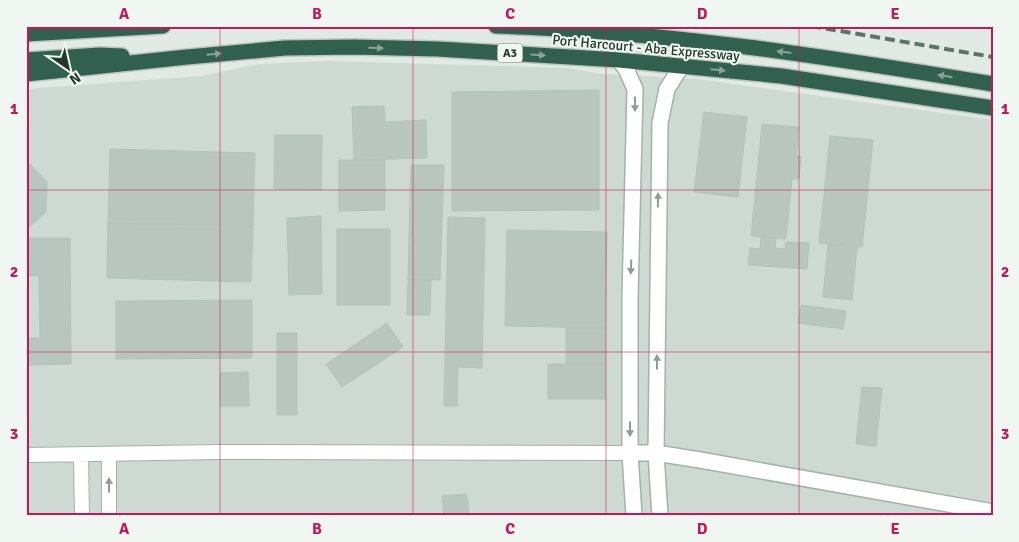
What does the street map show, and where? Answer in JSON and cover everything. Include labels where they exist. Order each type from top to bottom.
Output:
[{"type":"highway","points":[[26,34],[116,27],[163,26]]},
{"type":"highway","name":"Port Harcourt - Aba Expressway","points":[[496,26],[579,30],[826,57],[993,84]]},
{"type":"highway","name":"Port Harcourt - Aba Expressway","points":[[26,74],[187,56],[285,48],[354,47],[619,60],[781,76],[993,108]]},
{"type":"highway","points":[[26,60],[100,55],[187,56]]},
{"type":"street","points":[[619,60],[626,69],[635,89],[630,298],[630,453],[634,516]]},
{"type":"street","points":[[660,516],[656,453],[660,123],[667,89],[681,66]]},
{"type":"street","points":[[26,455],[656,453],[993,512]]},
{"type":"street","points":[[81,454],[82,516]]},
{"type":"street","points":[[109,454],[109,516]]},
{"type":"shaded area","points":[[327,61],[569,68],[601,74],[697,79],[993,120],[993,516],[26,516],[26,89],[201,76],[260,64]]},
{"type":"building","points":[[599,90],[599,210],[452,211],[452,92]]},
{"type":"building","points":[[384,106],[385,122],[426,120],[427,158],[354,160],[352,107]]},
{"type":"building","points":[[704,112],[747,117],[738,197],[694,192]]},
{"type":"building","points":[[762,124],[799,127],[796,156],[801,156],[799,179],[792,179],[786,239],[751,236]]},
{"type":"building","points":[[275,135],[322,135],[321,190],[274,189]]},
{"type":"building","points":[[830,136],[873,140],[862,247],[819,243]]},
{"type":"building","points":[[110,149],[255,153],[253,226],[108,223]]},
{"type":"building","points":[[26,160],[47,182],[46,212],[26,230]]},
{"type":"building","points":[[339,160],[385,160],[385,210],[339,211]]},
{"type":"building","points":[[411,165],[444,165],[440,280],[408,279]]},
{"type":"building","points":[[321,216],[322,294],[289,295],[287,218]]},
{"type":"building","points":[[448,217],[485,218],[482,368],[458,367],[457,406],[444,406]]},
{"type":"building","points":[[108,223],[253,226],[251,282],[107,278]]},
{"type":"building","points":[[337,229],[390,229],[390,305],[337,305]]},
{"type":"building","points":[[507,230],[607,232],[605,328],[505,326]]},
{"type":"building","points":[[761,237],[776,238],[775,248],[785,249],[786,242],[809,243],[807,269],[748,265],[750,248],[760,249]]},
{"type":"building","points":[[26,238],[70,238],[71,364],[26,365],[26,338],[40,338],[39,275],[26,276]]},
{"type":"building","points":[[828,244],[857,247],[852,300],[823,297]]},
{"type":"building","points":[[408,279],[431,280],[430,315],[407,315]]},
{"type":"building","points":[[252,300],[252,358],[116,359],[116,301]]},
{"type":"building","points":[[801,305],[846,311],[843,329],[798,323]]},
{"type":"building","points":[[387,323],[403,347],[342,387],[326,364]]},
{"type":"building","points":[[566,328],[605,328],[605,364],[566,364]]},
{"type":"building","points":[[277,333],[297,333],[297,415],[277,415]]},
{"type":"building","points":[[548,364],[605,364],[605,399],[548,399]]},
{"type":"building","points":[[248,372],[249,406],[220,406],[220,373]]},
{"type":"building","points":[[862,387],[882,388],[876,446],[856,444]]},
{"type":"building","points":[[467,494],[469,516],[444,516],[442,496]]},
{"type":"railway","points":[[811,26],[993,57]]}]
